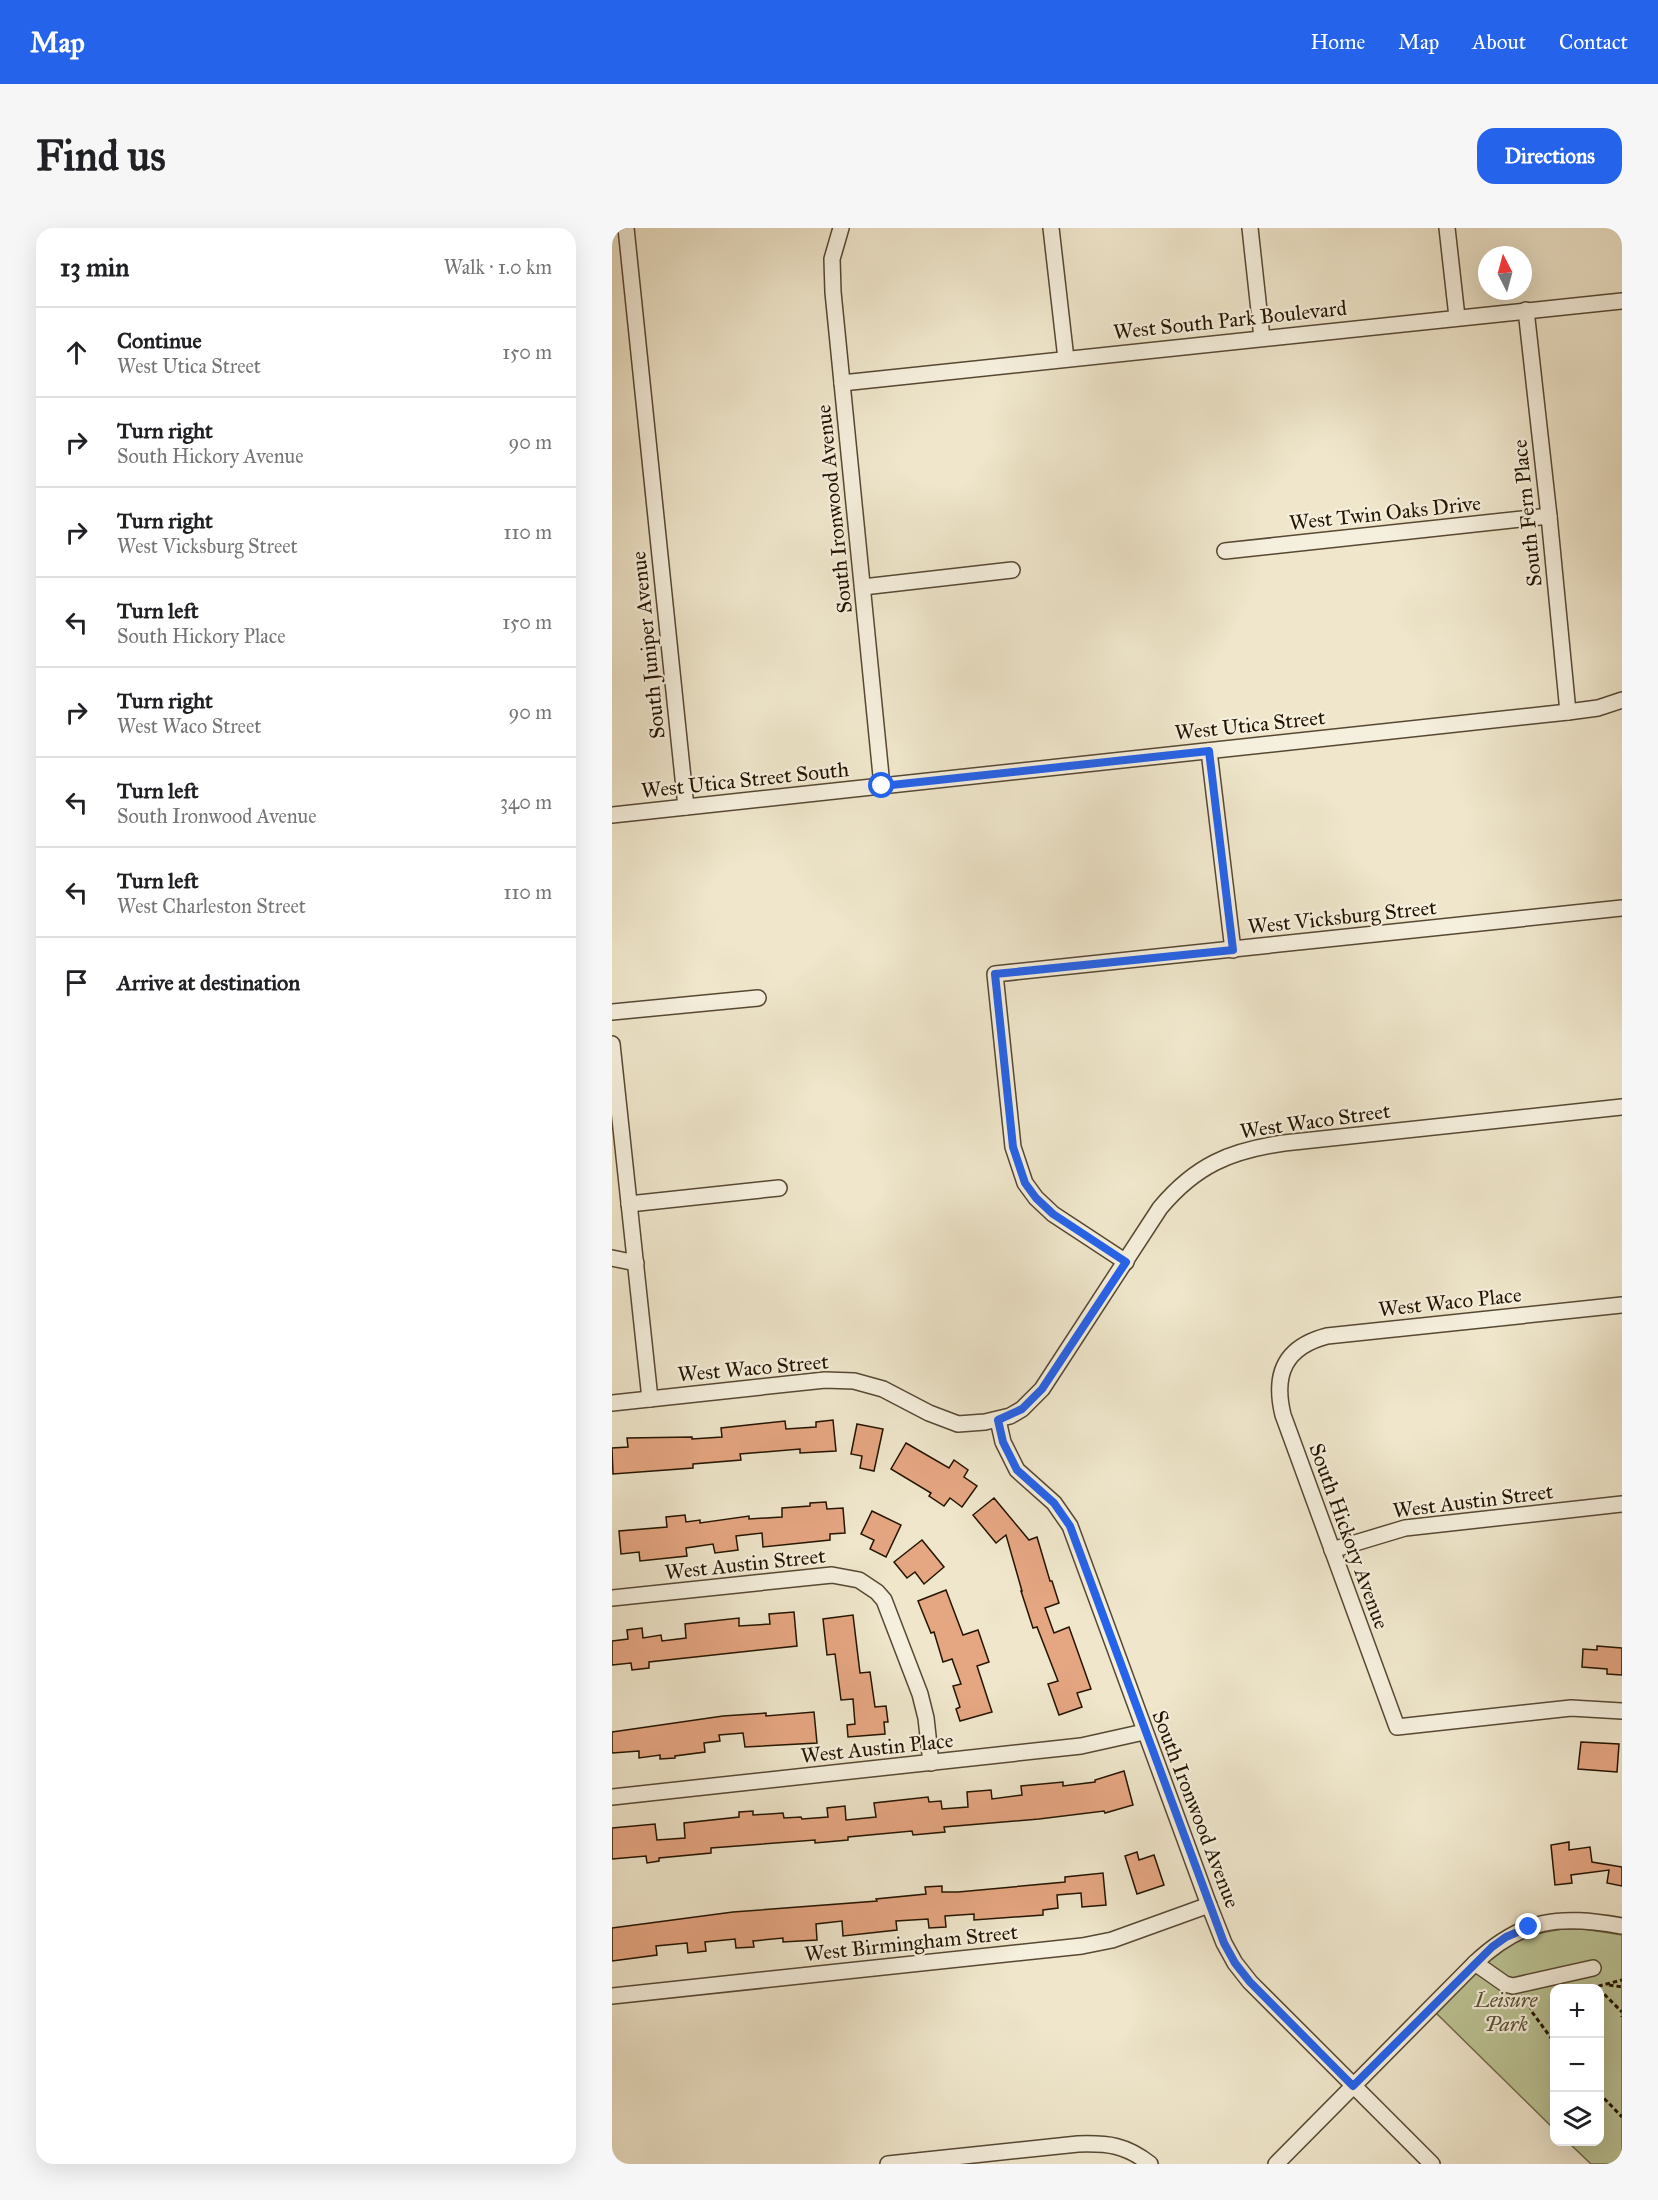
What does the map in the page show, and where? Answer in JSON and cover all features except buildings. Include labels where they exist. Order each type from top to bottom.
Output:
[{"type":"street","name":"South Juniper Avenue","points":[[626,228],[686,807]]},
{"type":"street","name":"South Ironwood Avenue","points":[[841,228],[832,259],[832,276],[882,786]]},
{"type":"street","points":[[1052,228],[1066,359]]},
{"type":"street","points":[[1250,228],[1262,338]]},
{"type":"street","points":[[1448,228],[1457,318]]},
{"type":"street","name":"West South Park Boulevard","points":[[842,383],[1622,301]]},
{"type":"street","name":"South Fern Place","points":[[1526,310],[1568,712]]},
{"type":"street","name":"West Twin Oaks Drive","points":[[1225,551],[1549,516]]},
{"type":"street","points":[[863,587],[1012,570]]},
{"type":"street","name":"West Utica Street","points":[[882,786],[1568,712],[1599,708],[1622,700]]},
{"type":"street","points":[[1209,751],[1233,950]]},
{"type":"street","name":"West Utica Street South","points":[[612,815],[882,786]]},
{"type":"street","name":"West Vicksburg Street","points":[[1126,1262],[1053,1214],[1036,1198],[1025,1183],[1013,1147],[995,974],[1622,908]]},
{"type":"street","points":[[612,1012],[758,998]]},
{"type":"street","points":[[612,1044],[617,1136],[629,1204],[650,1399]]},
{"type":"street","name":"West Waco Street","points":[[612,1403],[809,1381],[854,1381],[895,1394],[944,1420],[958,1424],[998,1420],[1022,1409],[1042,1389],[1160,1208],[1177,1188],[1218,1160],[1239,1152],[1284,1143],[1622,1107]]},
{"type":"street","points":[[629,1204],[779,1188]]},
{"type":"street","points":[[612,1258],[636,1263]]},
{"type":"street","name":"West Waco Place","points":[[1289,1357],[1304,1344],[1327,1336],[1622,1305]]},
{"type":"street","name":"South Hickory Avenue","points":[[1289,1357],[1281,1374],[1280,1402],[1397,1727],[1571,1708],[1622,1711]]},
{"type":"street","name":"South Ironwood Avenue","points":[[998,1420],[1003,1442],[1017,1470],[1054,1503],[1070,1526],[1209,1905],[1224,1943],[1235,1963],[1250,1982],[1432,2164]]},
{"type":"street","name":"West Austin Street","points":[[1332,1550],[1405,1528],[1622,1504]]},
{"type":"street","name":"West Austin Street","points":[[612,1598],[832,1575],[859,1580],[877,1592],[891,1615],[920,1694],[932,1763]]},
{"type":"street","name":"West Austin Place","points":[[612,1797],[1081,1746],[1144,1732]]},
{"type":"street","name":"West Birmingham Street","points":[[612,1996],[1082,1946],[1112,1940],[1209,1905]]},
{"type":"street","points":[[1276,2164],[1475,1963],[1506,1937],[1546,1922],[1579,1920],[1622,1926]]},
{"type":"street","points":[[1475,1963],[1505,1984],[1513,1986],[1593,1968]]},
{"type":"street","points":[[888,2164],[1103,2143],[1137,2154],[1150,2164]]},
{"type":"path","points":[[1606,1984],[1622,1980]]},
{"type":"path","points":[[1522,1984],[1532,2012],[1551,2038]]},
{"type":"path","points":[[1606,1984],[1622,1987]]},
{"type":"path","points":[[1604,1996],[1622,2015]]},
{"type":"path","points":[[1604,2098],[1622,2117]]},
{"type":"green space","name":"Leisure Park","points":[[1562,1929],[1584,1929],[1622,1935],[1622,2164],[1591,2164],[1572,2146],[1604,2146],[1604,1984],[1550,1984],[1550,2125],[1436,2013],[1501,1950],[1524,1938]]},
{"type":"route","points":[[882,786],[1209,751],[1233,950],[995,974],[1013,1147],[1025,1183],[1036,1198],[1053,1214],[1126,1262],[1042,1389],[1022,1409],[998,1420],[1003,1442],[1017,1470],[1054,1503],[1070,1526],[1144,1732],[1224,1943],[1235,1963],[1266,2000],[1353,2086],[1492,1947],[1506,1937],[1529,1927]]}]
